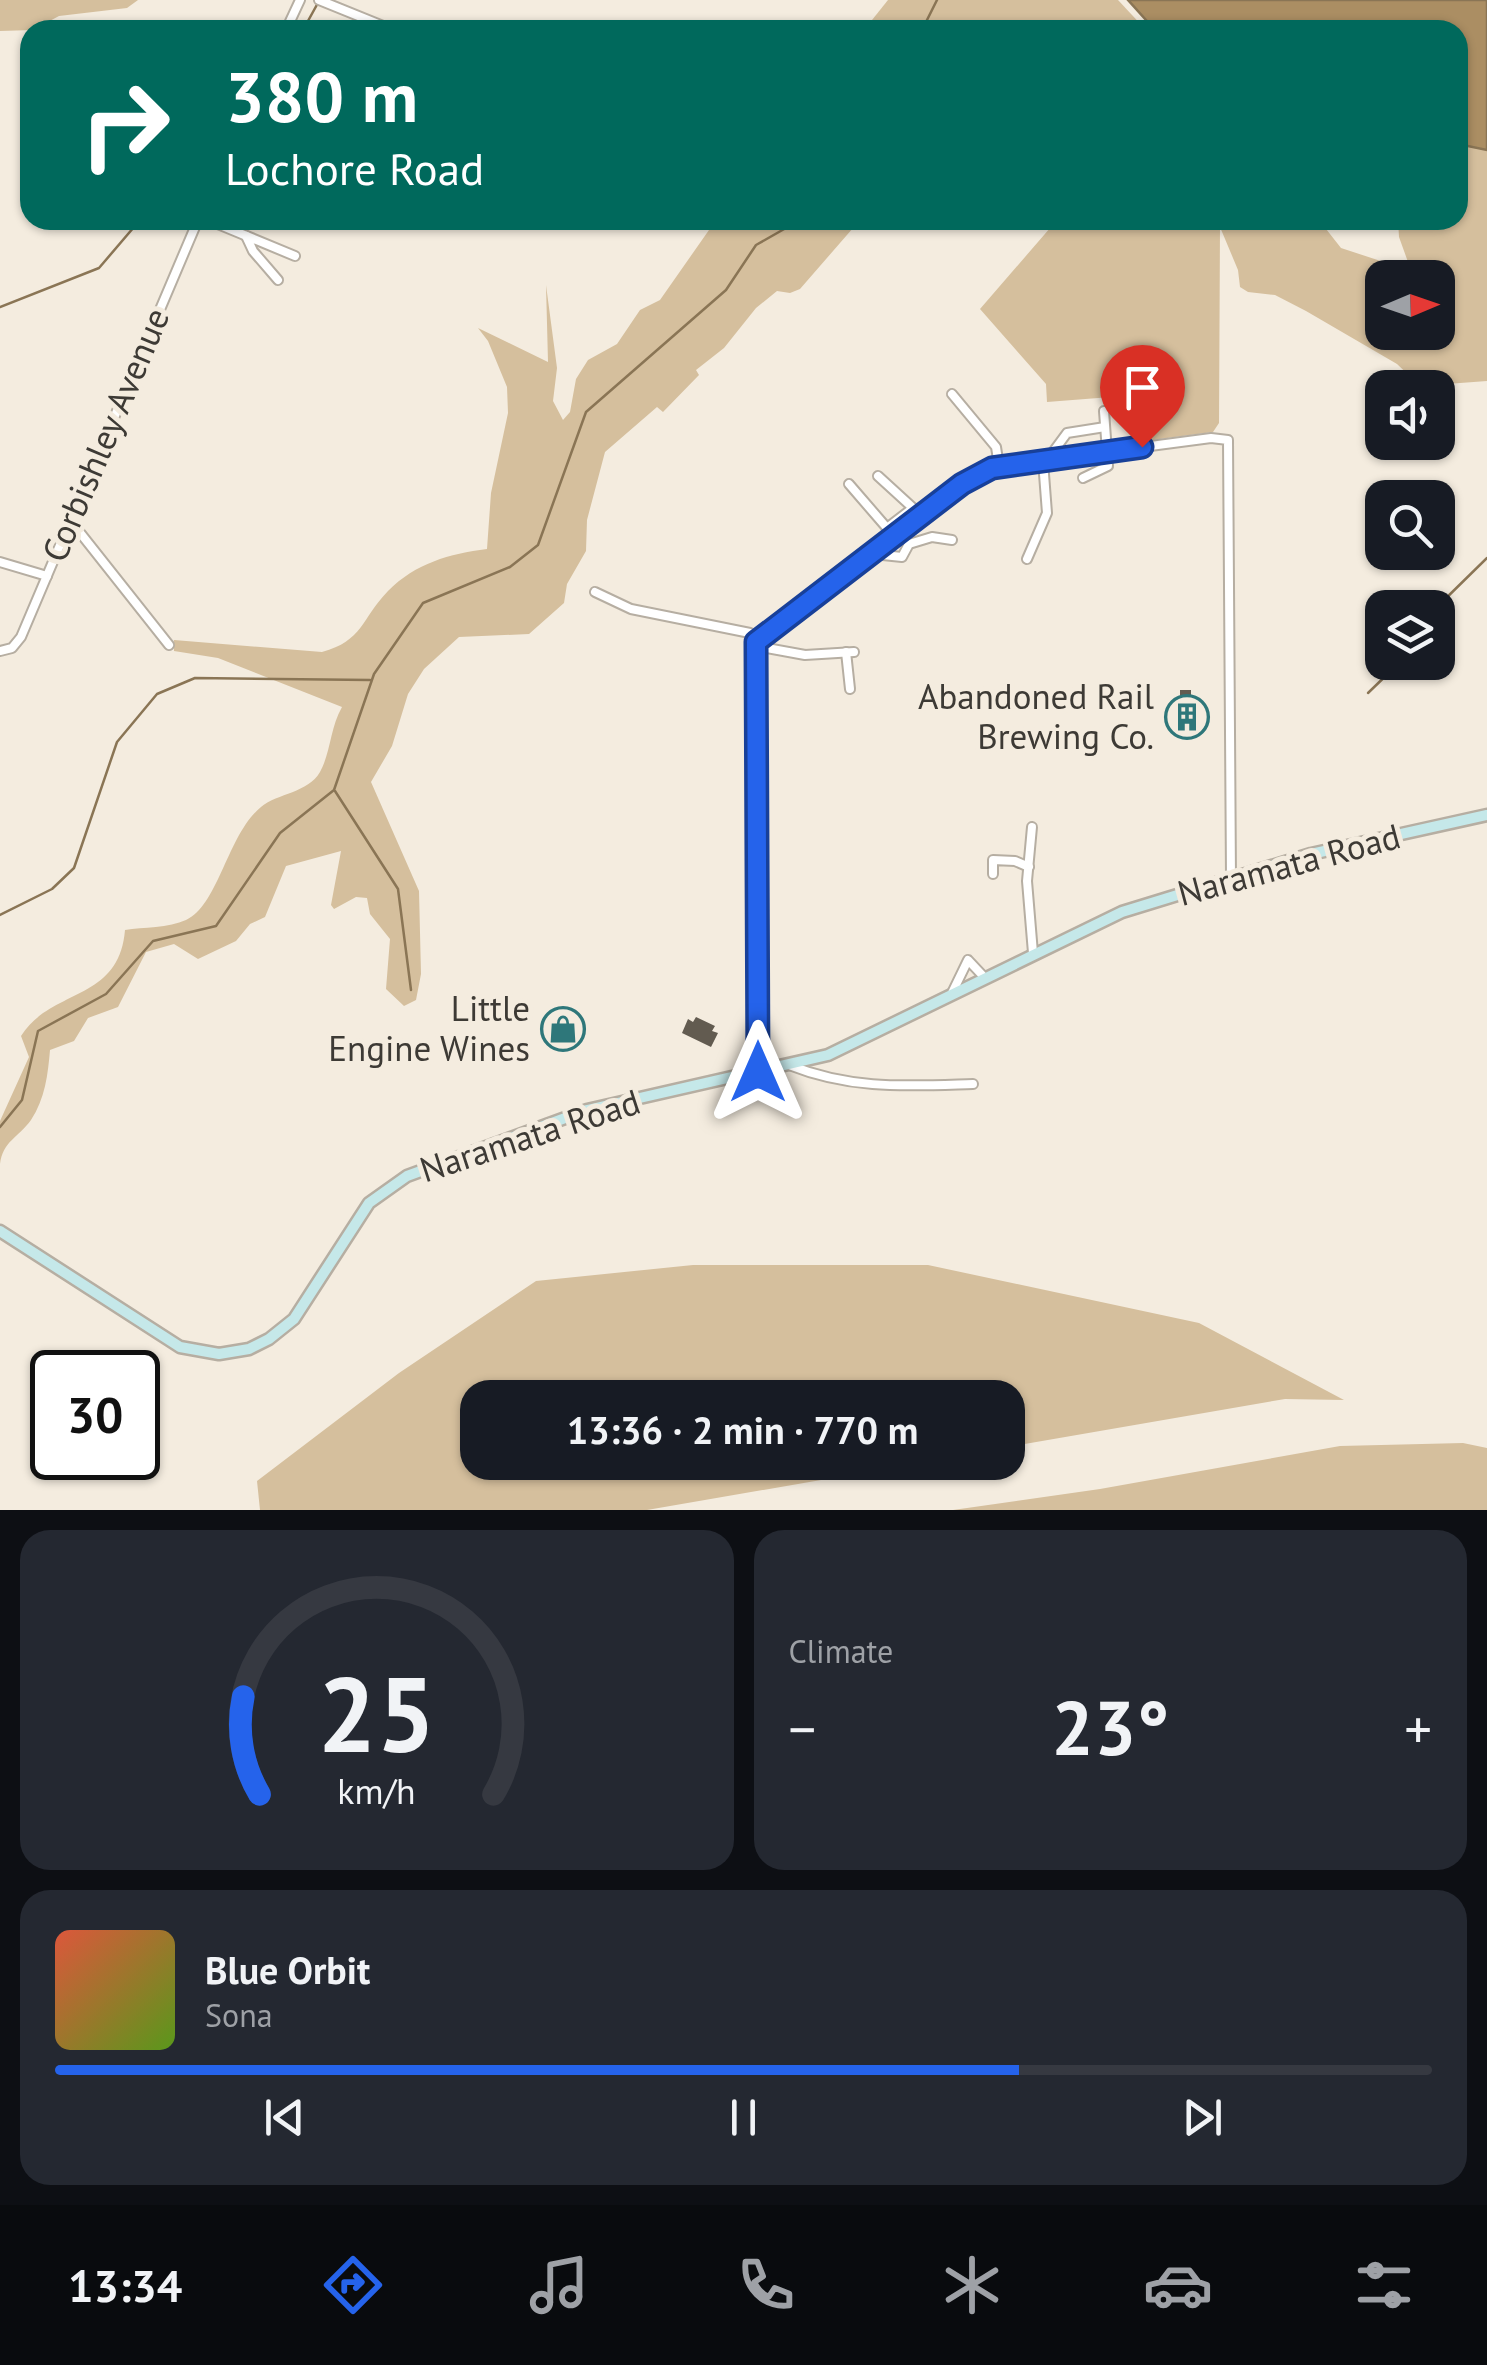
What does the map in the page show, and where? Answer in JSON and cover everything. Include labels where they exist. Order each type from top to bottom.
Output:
[{"type":"main road","name":"Naramata Road","points":[[0,1231],[168,1340],[193,1352],[231,1353],[269,1340],[294,1319],[361,1214],[390,1185],[570,1115],[828,1055],[1105,917],[1310,854],[1487,814]]},
{"type":"street","points":[[319,0],[368,20]]},
{"type":"street","name":"Corbishley Avenue","points":[[0,650],[12,648],[22,637],[194,230]]},
{"type":"street","points":[[232,230],[295,256]]},
{"type":"street","points":[[246,236],[253,251],[278,280]]},
{"type":"street","points":[[952,394],[996,447],[1000,466]]},
{"type":"street","points":[[1083,478],[1108,466],[1104,411]]},
{"type":"street","points":[[1027,559],[1047,513],[1048,460],[1052,452],[1068,432],[1105,428]]},
{"type":"street","points":[[756,644],[962,484],[1000,466],[1211,438],[1228,440],[1232,878]]},
{"type":"street","points":[[878,476],[913,508],[887,528]]},
{"type":"street","points":[[849,484],[894,538]]},
{"type":"street","points":[[70,520],[169,644]]},
{"type":"street","points":[[873,554],[902,557],[909,544],[920,540],[952,540]]},
{"type":"street","points":[[0,562],[47,576]]},
{"type":"street","points":[[595,592],[631,609],[750,633],[756,644],[758,1072]]},
{"type":"street","points":[[756,644],[805,655],[850,652],[850,690]]},
{"type":"street","points":[[1032,827],[1027,881],[1032,953]]},
{"type":"street","points":[[993,874],[993,860],[1015,860],[1030,867]]},
{"type":"street","points":[[952,993],[968,960],[984,977]]},
{"type":"street","points":[[789,1065],[830,1081],[902,1086],[973,1084]]},
{"type":"shaded area","points":[[0,0],[138,0],[127,8],[52,20],[20,20],[20,30],[0,31]]},
{"type":"shaded area","points":[[888,0],[1118,0],[1137,20],[872,20]]},
{"type":"shaded area","points":[[1128,0],[1487,0],[1487,150],[1468,146],[1468,20],[1146,20]]},
{"type":"shaded area","points":[[1468,146],[1487,150],[1487,381],[1455,383],[1455,370],[1403,370],[1373,350],[1455,350],[1455,260],[1407,260],[1399,230],[1468,230]]},
{"type":"shaded area","points":[[709,230],[851,230],[800,289],[790,293],[777,291],[756,308],[724,348],[696,370],[699,375],[663,412],[657,407],[605,452],[587,520],[586,551],[567,584],[564,603],[529,634],[459,637],[424,669],[408,694],[392,746],[371,782],[419,891],[421,974],[416,1000],[404,1006],[386,989],[390,939],[370,914],[367,898],[356,897],[334,909],[331,905],[341,851],[286,866],[265,917],[250,924],[236,941],[198,959],[174,944],[146,952],[118,1007],[88,1018],[74,1041],[50,1050],[40,1104],[8,1145],[0,1164],[0,1121],[29,1057],[21,1036],[49,1009],[97,983],[110,970],[120,953],[125,930],[172,925],[197,912],[249,819],[268,802],[315,779],[326,756],[342,707],[218,658],[174,651],[174,640],[322,652],[354,635],[388,591],[410,573],[446,557],[487,549],[491,493],[508,413],[507,387],[488,341],[478,328],[548,362],[546,285],[557,368],[553,401],[563,420],[570,412],[576,379],[588,360],[617,344],[640,310],[660,300]]},
{"type":"shaded area","points":[[1048,230],[1220,230],[1219,423],[1213,432],[1137,442],[1135,404],[1112,404],[1111,397],[1047,402],[1046,384],[980,309]]},
{"type":"shaded area","points":[[1221,230],[1327,230],[1341,248],[1378,260],[1365,260],[1365,345],[1275,295],[1248,292],[1240,287],[1238,270]]},
{"type":"shaded area","points":[[693,1265],[928,1265],[1199,1323],[1344,1400],[1285,1399],[1025,1444],[1025,1380],[460,1380],[460,1480],[821,1480],[647,1510],[260,1510],[257,1481],[399,1373],[536,1281]]},
{"type":"shaded area","points":[[1463,1443],[1487,1448],[1487,1510],[953,1510],[1100,1489],[1340,1446]]},
{"type":"building","name":"Abandoned Rail Brewing Co.","points":[[1180,690],[1191,690],[1191,700],[1198,700],[1198,733],[1176,733]]},
{"type":"building","points":[[696,1017],[715,1026],[712,1031],[718,1033],[711,1047],[682,1033],[688,1019],[693,1022]]},
{"type":"waterway","points":[[927,20],[937,0]]},
{"type":"waterway","points":[[309,20],[319,1]]},
{"type":"waterway","points":[[0,307],[99,268],[131,230]]},
{"type":"waterway","points":[[0,1127],[22,1100],[38,1031],[106,994],[153,941],[216,926],[280,833],[334,790],[374,674],[423,603],[510,567],[538,545],[586,412],[726,290],[756,245],[782,230]]},
{"type":"waterway","points":[[1454,590],[1487,558]]},
{"type":"waterway","points":[[0,915],[52,889],[74,868],[117,742],[157,694],[195,678],[370,680]]},
{"type":"waterway","points":[[1368,693],[1381,680]]},
{"type":"waterway","points":[[335,791],[398,889],[411,990]]},
{"type":"place","name":"Abandoned Rail Brewing Co.","points":[[1187,717]]},
{"type":"place","name":"Little Engine Wines","points":[[563,1029]]},
{"type":"route","points":[[758,1072],[756,642],[962,484],[992,468],[1142,447]]}]
